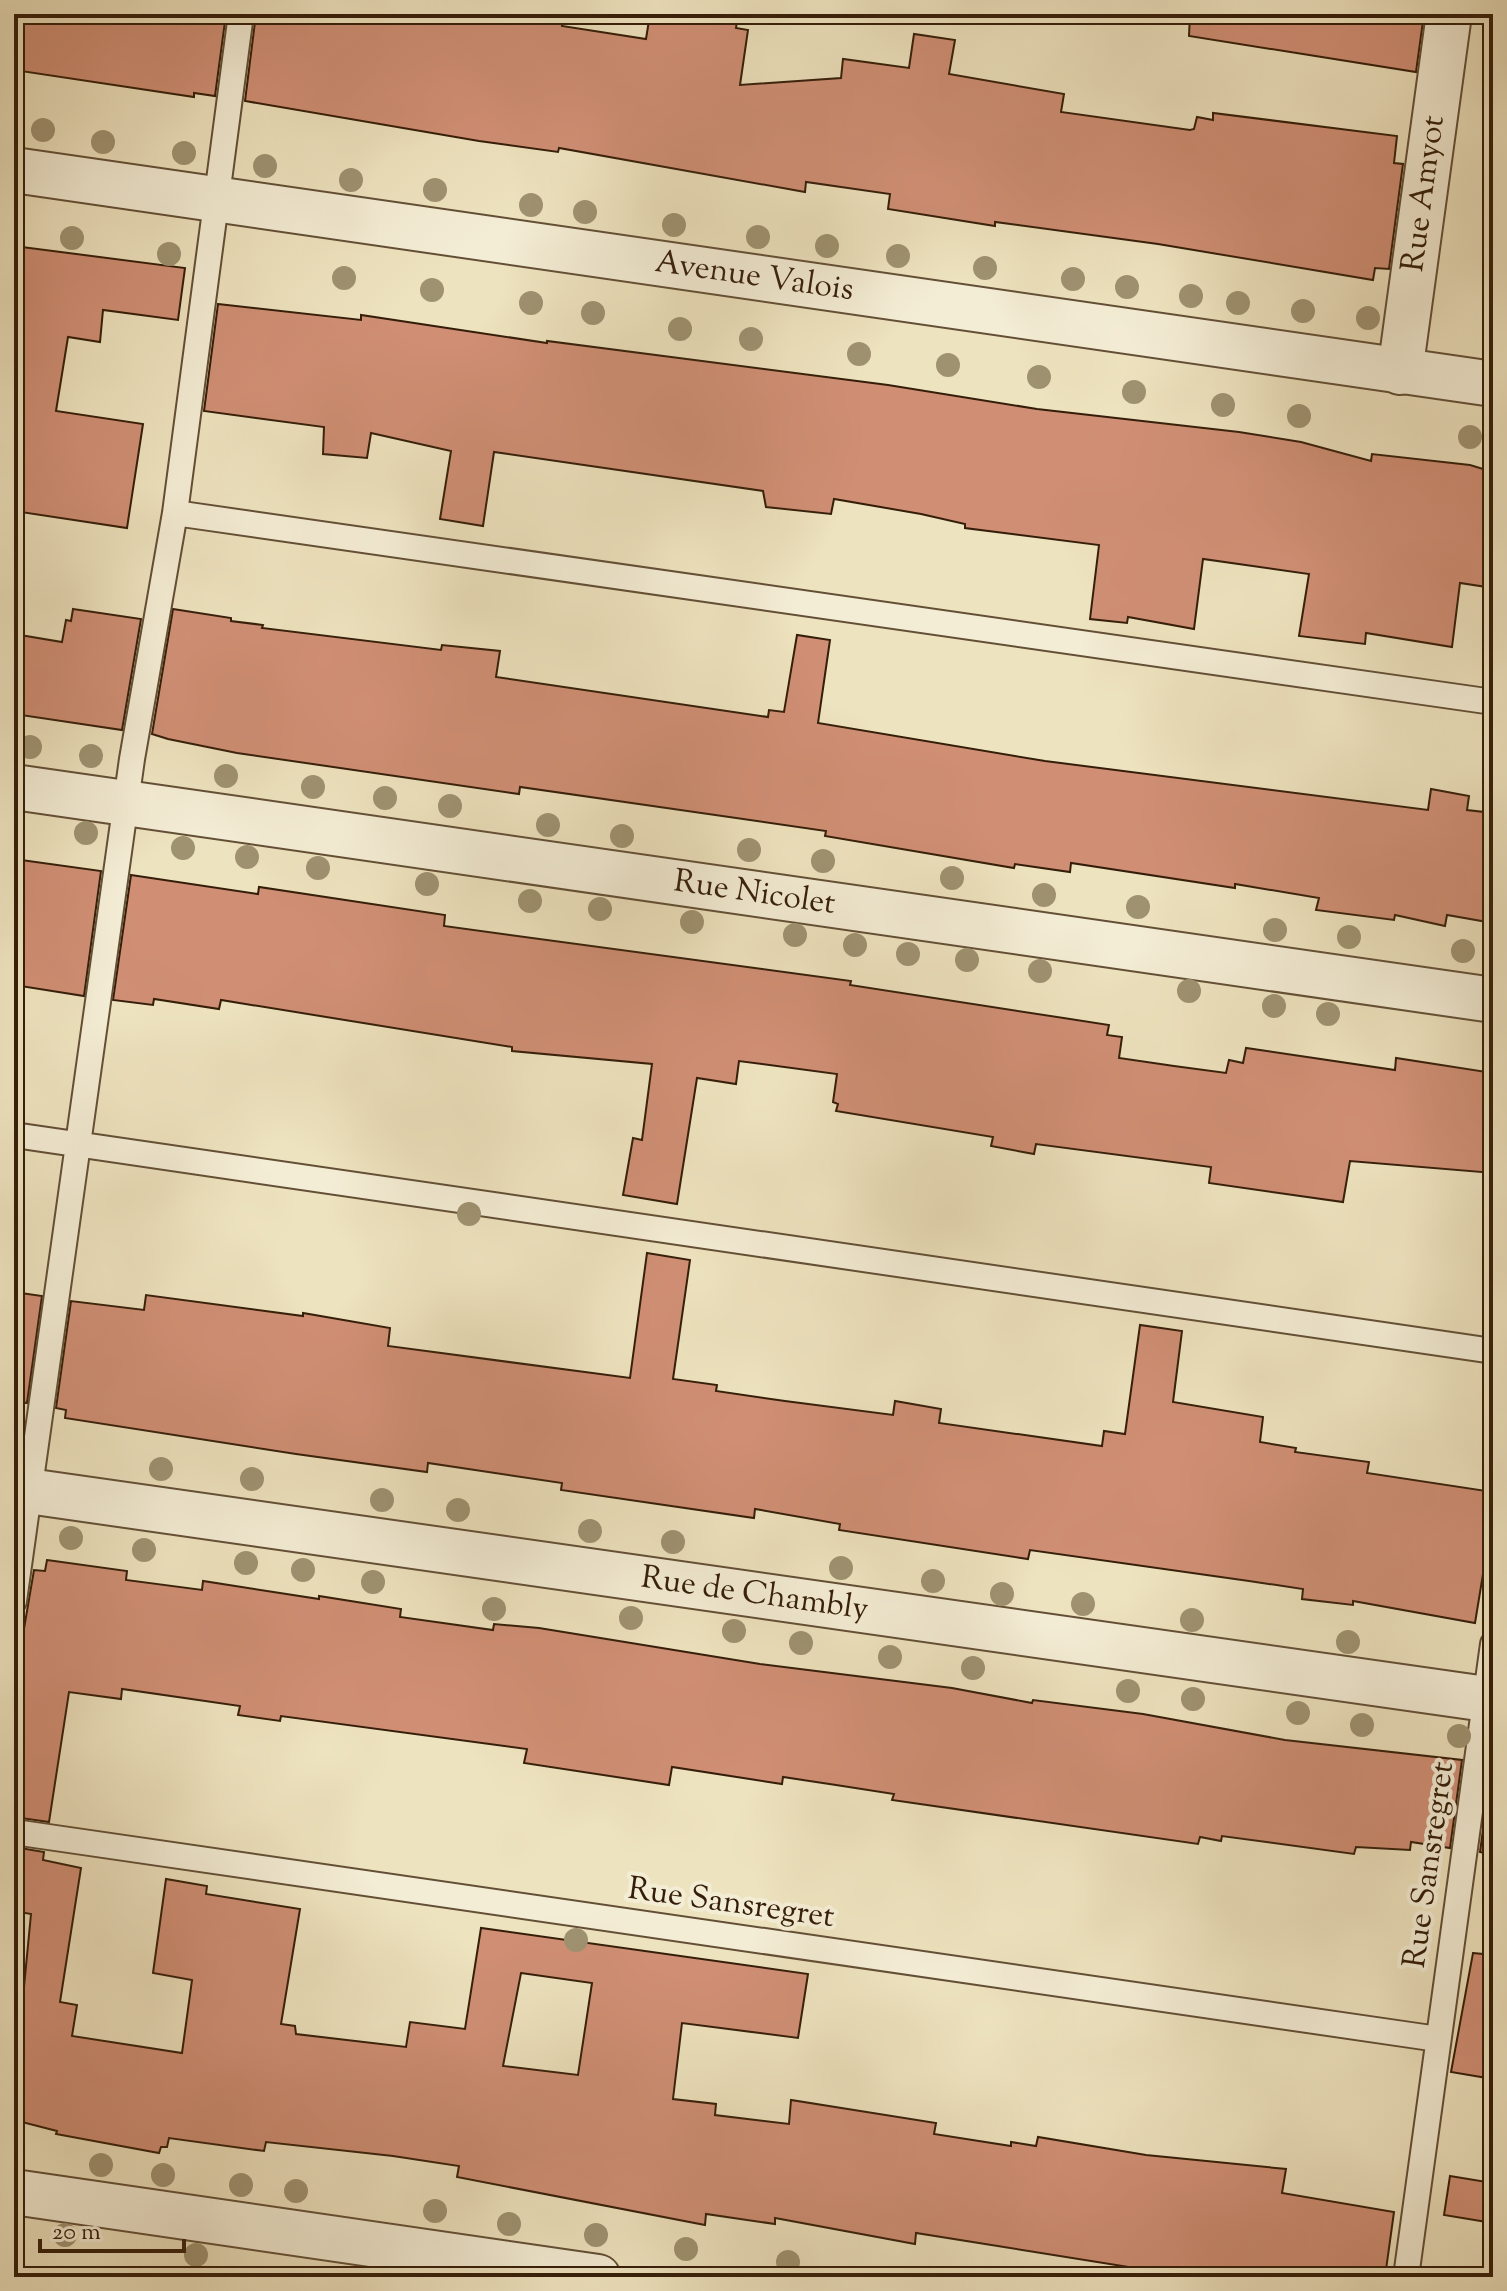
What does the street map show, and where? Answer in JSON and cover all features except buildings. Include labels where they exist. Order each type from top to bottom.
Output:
[{"type":"street","name":"Rue Amyot","points":[[1400,372],[1449,14]]},
{"type":"street","name":"Avenue Valois","points":[[14,170],[217,202],[1493,384]]},
{"type":"street","name":"Rue Nicolet","points":[[14,787],[1493,1000]]},
{"type":"street","name":"Rue de Chambly","points":[[21,1490],[1489,1700]]},
{"type":"street","points":[[14,2192],[598,2277]]},
{"type":"lane","points":[[14,1601],[21,1490],[80,1147],[126,803],[175,513],[241,14]]},
{"type":"lane","points":[[175,513],[1493,702]]},
{"type":"lane","points":[[14,1135],[1493,1351]]},
{"type":"lane","name":"Rue Sansregret","points":[[1406,2277],[1489,1700],[1493,1644]]},
{"type":"lane","name":"Rue Sansregret","points":[[14,1832],[1438,2039]]}]
